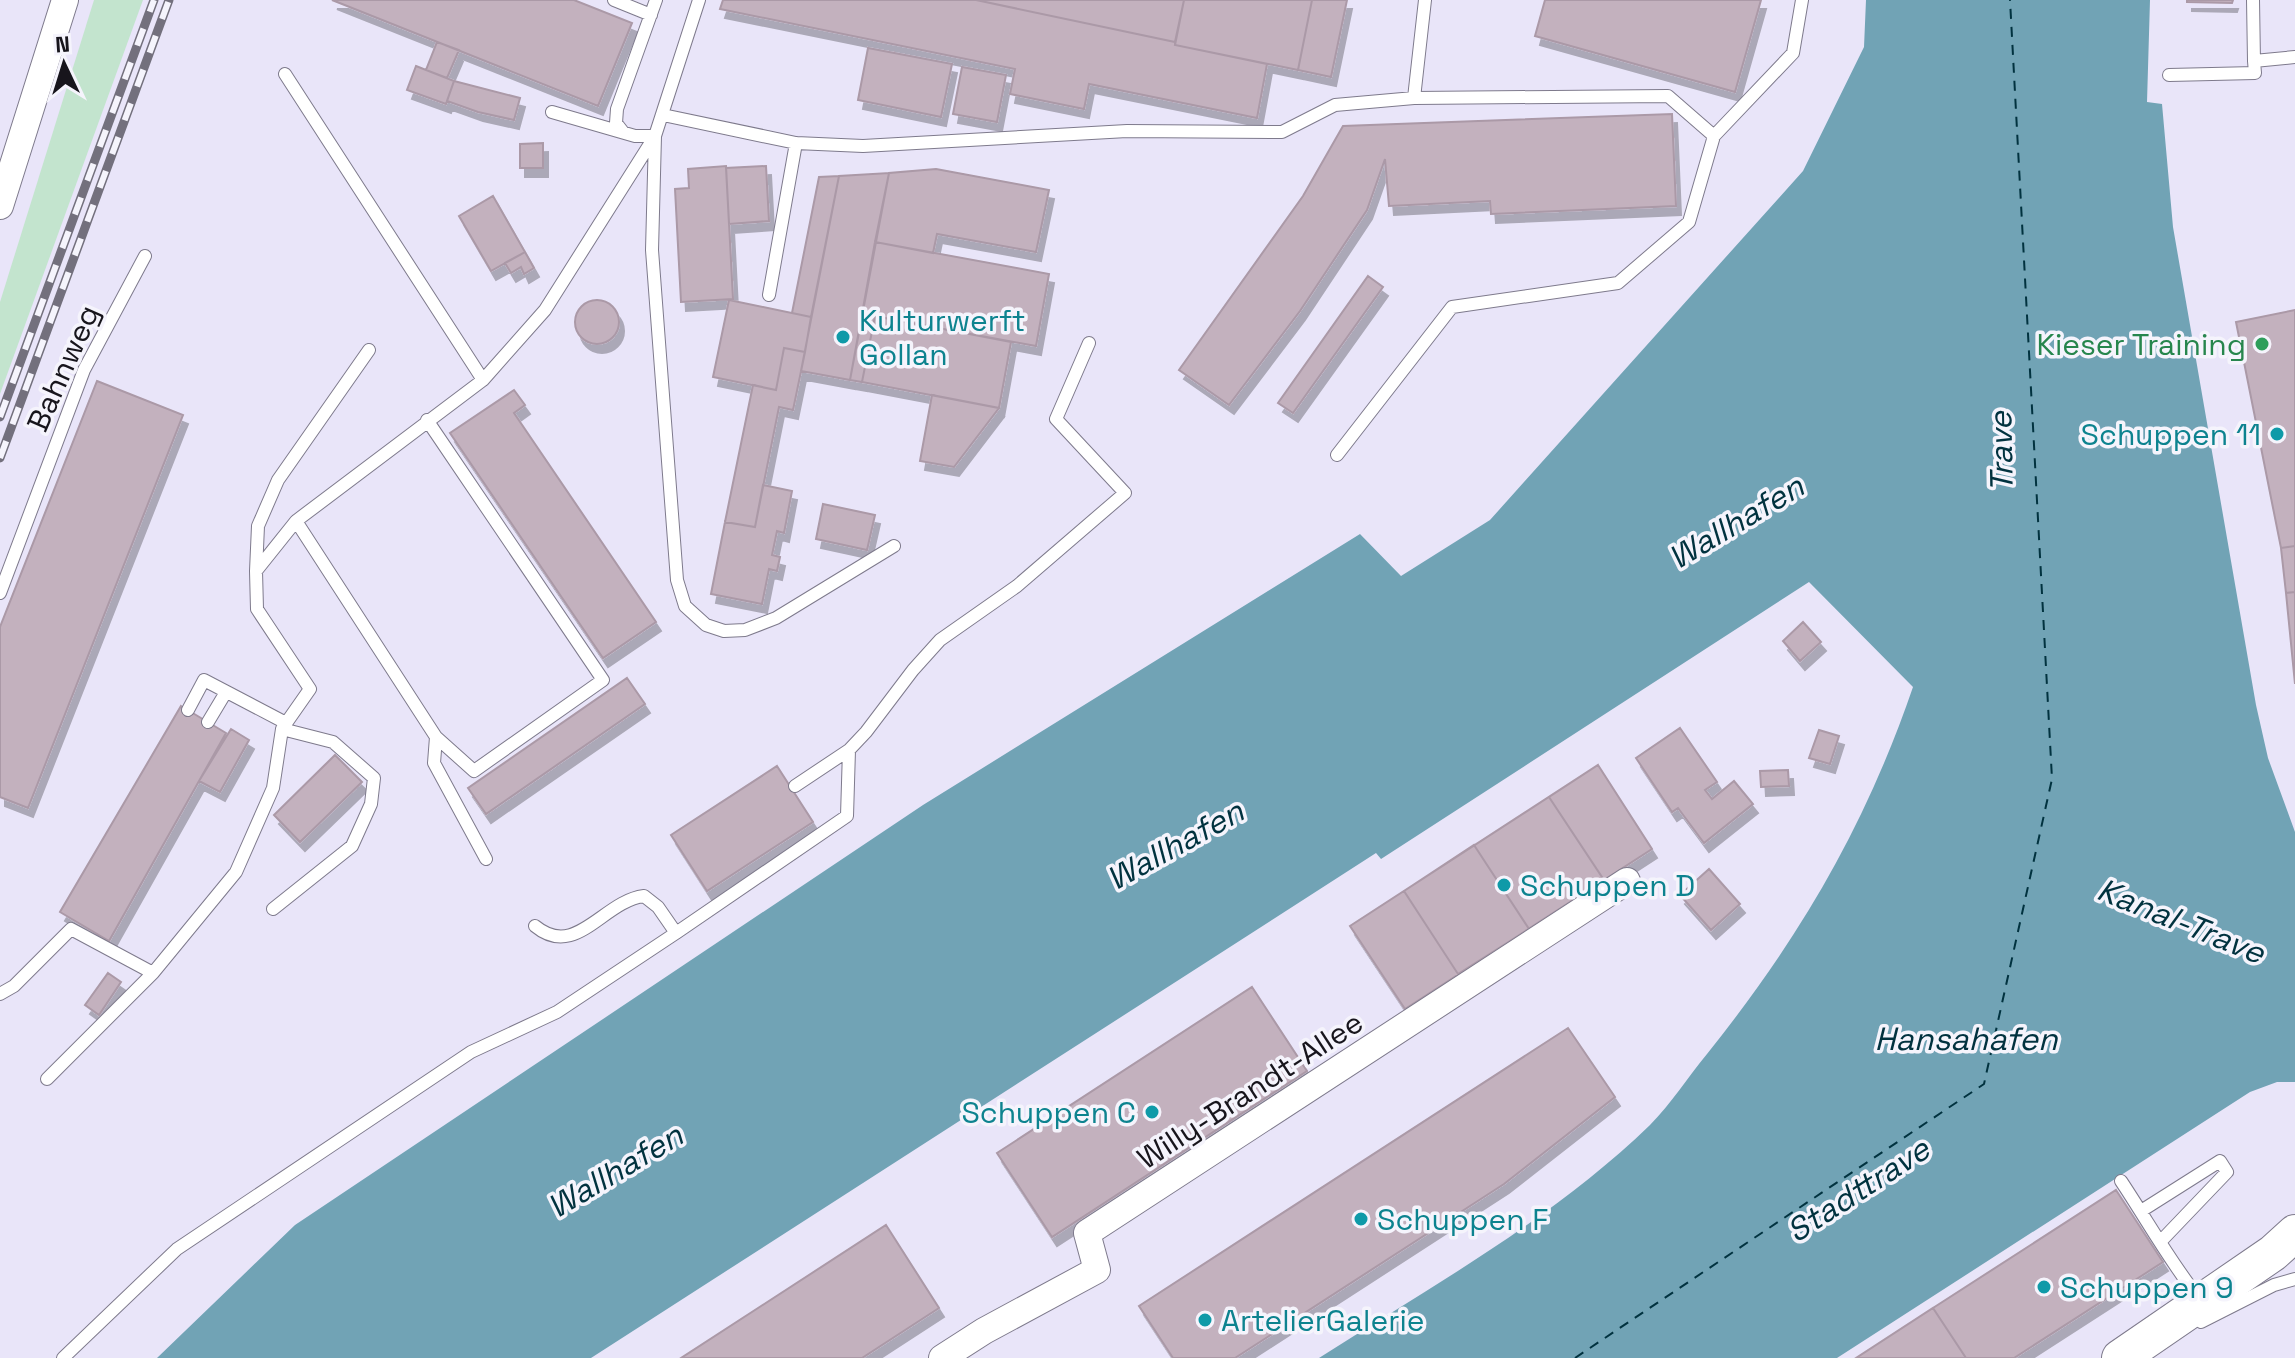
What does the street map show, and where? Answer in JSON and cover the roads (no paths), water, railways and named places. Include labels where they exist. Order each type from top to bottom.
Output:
[{"type":"main road","points":[[2120,1358],[2273,1253],[2295,1233]]},
{"type":"street","points":[[0,206],[65,0]]},
{"type":"street","name":"Willy-Brandt-Allee","points":[[942,1358],[984,1331],[1097,1270],[1087,1233],[1627,881]]},
{"type":"lane","points":[[614,0],[651,15]]},
{"type":"lane","points":[[623,132],[616,123],[617,109],[656,0]]},
{"type":"lane","points":[[256,571],[296,521],[483,380],[545,310],[655,136],[699,0]]},
{"type":"lane","points":[[1414,98],[1425,0]]},
{"type":"lane","points":[[1337,455],[1452,307],[1618,283],[1689,222],[1714,136],[1793,53],[1802,0]]},
{"type":"lane","points":[[2169,75],[2255,73],[2253,0]]},
{"type":"lane","points":[[2254,61],[2295,57]]},
{"type":"lane","points":[[285,74],[483,380]]},
{"type":"lane","points":[[663,115],[796,143],[863,146],[1127,131],[1282,132],[1335,105],[1414,98],[1668,96],[1714,136]]},
{"type":"lane","points":[[552,112],[635,136],[655,136]]},
{"type":"lane","points":[[655,136],[652,250],[677,580],[685,606],[706,625],[724,631],[763,625],[894,546]]},
{"type":"lane","points":[[769,295],[796,143]]},
{"type":"lane","name":"Bahnweg","points":[[0,593],[6,560],[84,370],[145,256]]},
{"type":"lane","points":[[795,786],[849,750],[940,640],[1017,586],[1125,493],[1056,419],[1089,343]]},
{"type":"lane","points":[[47,1079],[153,973],[236,872],[273,788],[284,726],[310,689],[257,609],[258,526],[278,480],[369,350]]},
{"type":"lane","points":[[296,521],[436,737],[474,771],[603,680],[427,420]]},
{"type":"lane","points":[[188,710],[204,680],[284,726],[333,742],[374,778],[371,804],[352,846],[273,909]]},
{"type":"lane","points":[[208,722],[226,692]]},
{"type":"lane","points":[[436,737],[434,763],[486,859]]},
{"type":"lane","points":[[63,1358],[177,1249],[471,1052],[557,1012],[847,816],[849,750]]},
{"type":"lane","points":[[535,926],[548,937],[563,939],[582,930],[630,897],[644,896],[658,907],[676,933]]},
{"type":"lane","points":[[0,994],[14,986],[71,929],[153,973]]},
{"type":"lane","points":[[2141,1211],[2220,1161],[2227,1172],[2161,1241]]},
{"type":"lane","points":[[2121,1181],[2179,1273],[2201,1301]]},
{"type":"lane","points":[[2254,1275],[2266,1289]]},
{"type":"lane","points":[[2162,1329],[2195,1324],[2266,1289],[2295,1279]]},
{"type":"water","points":[[1866,0],[2150,0],[2147,102],[2162,104],[2173,227],[2256,705],[2268,758],[2295,832],[2295,1082],[2277,1082],[2250,1092],[1837,1358],[1319,1358],[1490,1250],[1613,1159],[1650,1125],[1672,1099],[1740,1011],[1800,924],[1874,787],[1913,687],[1809,582],[1381,859],[1376,853],[591,1358],[157,1358],[295,1225],[923,805],[1360,534],[1401,576],[1490,520],[1803,171],[1864,47]]},
{"type":"railway","points":[[0,417],[154,0]]},
{"type":"railway","points":[[0,458],[169,0]]},
{"type":"place","name":"Kulturwerft Gollan","points":[[843,337]]},
{"type":"place","name":"Kieser Training","points":[[2262,344]]},
{"type":"place","name":"Schuppen 11","points":[[2277,434]]},
{"type":"place","name":"Schuppen D","points":[[1504,885]]},
{"type":"place","name":"Schuppen C","points":[[1152,1112]]},
{"type":"place","name":"Schuppen F","points":[[1361,1219]]},
{"type":"place","name":"Schuppen 9","points":[[2044,1287]]},
{"type":"place","name":"ArtelierGalerie","points":[[1205,1320]]},
{"type":"water label","name":"Trave","points":[[2001,452]]},
{"type":"water label","name":"Wallhafen","points":[[1736,522]]},
{"type":"water label","name":"Wallhafen","points":[[1175,845]]},
{"type":"water label","name":"Kanal-Trave","points":[[2181,921]]},
{"type":"water label","name":"Hansahafen","points":[[1966,1039]]},
{"type":"water label","name":"Wallhafen","points":[[615,1171]]},
{"type":"water label","name":"Stadttrave","points":[[1858,1190]]}]
